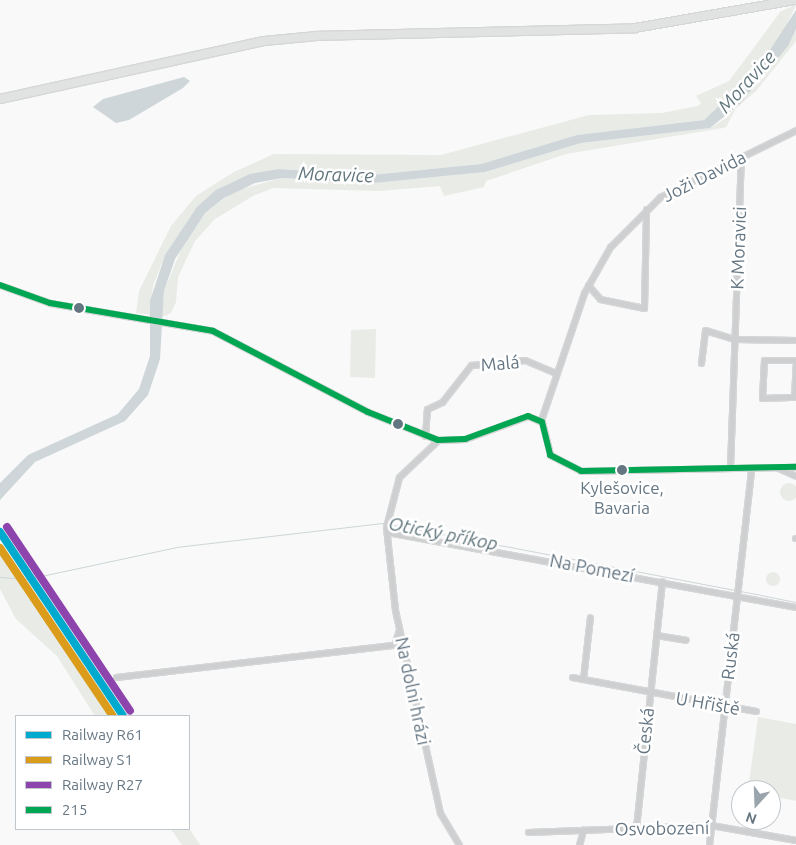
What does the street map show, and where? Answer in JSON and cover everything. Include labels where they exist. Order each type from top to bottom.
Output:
[{"type":"main road","points":[[0,100],[264,41],[326,35],[635,28],[793,1]]},
{"type":"street","name":"Joži Davida","points":[[541,420],[588,285],[610,247],[660,197],[796,130]]},
{"type":"street","name":"K Moravici","points":[[735,339],[741,157]]},
{"type":"street","points":[[588,285],[600,300],[644,308],[646,209]]},
{"type":"street","points":[[0,285],[44,302],[174,323],[229,338],[322,390],[438,440],[465,439],[520,416],[541,420],[548,452],[576,470],[796,467]]},
{"type":"street","points":[[701,363],[704,331],[735,339],[796,340]]},
{"type":"street","points":[[730,468],[735,339]]},
{"type":"street","name":"Malá","points":[[425,436],[427,410],[442,402],[472,365],[525,360],[556,373]]},
{"type":"street","points":[[764,360],[795,360],[795,397],[762,398],[764,360]]},
{"type":"street","points":[[386,527],[401,473],[438,440]]},
{"type":"street","name":"Ruská","points":[[709,845],[751,468]]},
{"type":"street","points":[[776,468],[796,476]]},
{"type":"street","name":"Na Pomezí","points":[[386,527],[662,581],[737,591],[796,607]]},
{"type":"street","name":"Na dolni hrázi","points":[[386,527],[399,629],[440,814],[459,845]]},
{"type":"street","name":"Česká","points":[[636,828],[662,581]]},
{"type":"street","points":[[583,679],[590,618]]},
{"type":"street","points":[[116,677],[394,645],[399,629]]},
{"type":"street","points":[[656,635],[686,640]]},
{"type":"street","name":"U Hřiště","points":[[572,677],[756,711]]},
{"type":"street","name":"Osvobození","points":[[528,832],[711,825],[796,840]]},
{"type":"street","points":[[579,845],[583,830]]},
{"type":"shaded area","points":[[796,5],[779,41],[757,70],[704,120],[577,135],[481,164],[371,175],[279,169],[228,184],[165,255],[153,286],[150,315],[136,313],[139,291],[171,226],[196,196],[234,172],[274,154],[441,155],[589,115],[662,113],[698,106],[701,103],[696,96],[729,81],[781,11]]},
{"type":"shaded area","points":[[796,29],[796,41],[756,91],[736,108],[726,127],[723,128],[566,154],[486,181],[484,187],[444,196],[440,186],[379,191],[273,188],[253,196],[215,219],[195,241],[178,277],[176,302],[171,313],[162,317],[164,291],[185,240],[205,213],[234,191],[282,178],[374,183],[485,172],[581,143],[710,128],[725,119],[765,76]]},
{"type":"shaded area","points":[[376,329],[375,378],[350,377],[351,330]]},
{"type":"shaded area","points":[[789,483],[795,486],[797,495],[795,498],[789,501],[783,498],[780,492],[783,486]]},
{"type":"shaded area","points":[[0,546],[113,715],[94,715],[57,656],[16,619],[0,589]]},
{"type":"shaded area","points":[[770,572],[776,572],[780,579],[776,586],[770,586],[766,582],[766,576]]},
{"type":"shaded area","points":[[758,717],[796,724],[796,801],[781,798],[781,780],[749,780]]},
{"type":"shaded area","points":[[172,830],[190,830],[200,845],[182,845]]},
{"type":"water","name":"Moravice","points":[[796,10],[796,29],[788,46],[740,104],[710,128],[581,143],[485,172],[374,183],[282,178],[255,183],[224,198],[205,213],[175,259],[164,291],[160,359],[148,395],[125,421],[35,462],[0,500],[0,483],[28,455],[118,414],[139,389],[150,356],[150,301],[165,255],[197,207],[216,190],[250,174],[279,169],[371,175],[481,164],[577,135],[704,120],[757,70]]},
{"type":"water","points":[[184,77],[190,81],[183,88],[129,120],[116,123],[93,107],[103,99]]},
{"type":"waterway","name":"Otický příkop","points":[[0,577],[27,579],[176,547],[385,523]]},
{"type":"waterway","name":"Otický příkop","points":[[389,524],[736,590]]},
{"type":"waterway","name":"Otický příkop","points":[[740,591],[796,602]]},
{"type":"rail line","name":"R27","points":[[7,527],[130,711]]},
{"type":"rail line","name":"R61","points":[[0,532],[122,715]]},
{"type":"rail line","name":"S1","points":[[0,548],[112,715]]},
{"type":"transit line","name":"215","points":[[0,285],[50,303],[213,331],[368,412],[438,440],[465,439],[528,416],[542,422],[550,455],[581,471],[796,467]]},
{"type":"place","name":"Kylešovice, Bavaria","points":[[622,470]]}]
